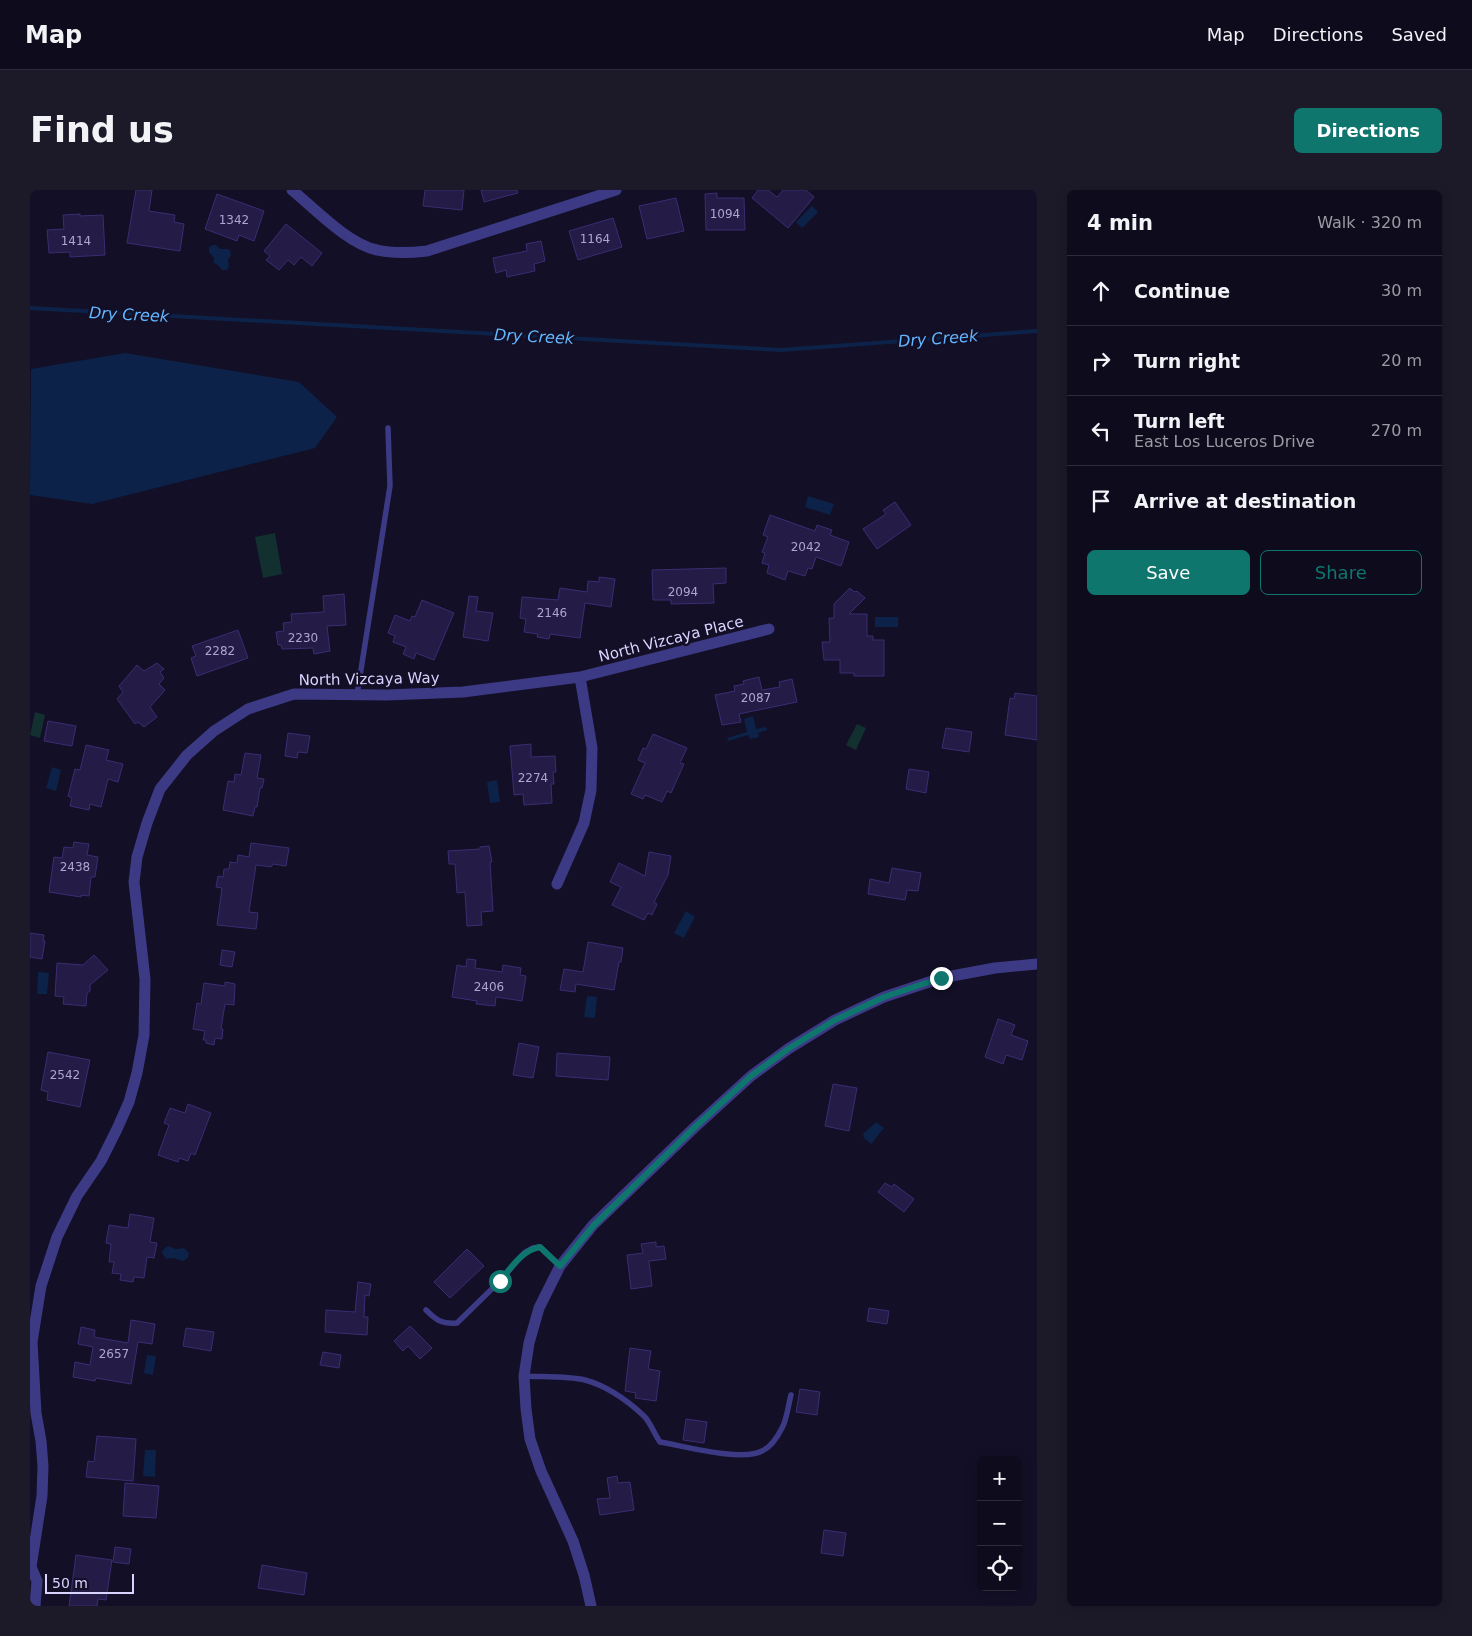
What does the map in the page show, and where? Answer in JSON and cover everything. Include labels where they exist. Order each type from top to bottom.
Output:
[{"type":"street","points":[[292,190],[358,244],[376,250],[401,254],[427,251],[609,191]]},
{"type":"street","name":"North Vizcaya Place","points":[[580,677],[769,630]]},
{"type":"street","points":[[557,884],[584,822],[591,790],[592,748],[580,677]]},
{"type":"street","name":"North Vizcaya Way","points":[[35,1606],[37,1581],[31,1568],[42,1496],[43,1466],[36,1412],[32,1342],[41,1286],[57,1237],[77,1196],[101,1161],[117,1129],[129,1102],[137,1073],[144,1034],[145,979],[134,882],[137,857],[160,789],[187,756],[214,731],[248,710],[294,694],[357,695],[463,692],[580,677]]},
{"type":"street","points":[[591,1606],[584,1575],[573,1541],[541,1472],[530,1439],[526,1409],[524,1376],[529,1343],[540,1308],[560,1266],[594,1225],[695,1127],[751,1076],[788,1049],[835,1020],[884,997],[941,978],[995,968],[1037,964]]},
{"type":"lane","points":[[357,695],[390,486],[388,428]]},
{"type":"lane","points":[[426,1310],[444,1324],[457,1323],[500,1281],[524,1253],[533,1248],[540,1247],[560,1266]]},
{"type":"lane","points":[[524,1376],[584,1380],[601,1386],[624,1400],[646,1418],[654,1435],[660,1442],[738,1455],[763,1451],[774,1441],[783,1427],[790,1395]]},
{"type":"green space","points":[[275,533],[282,574],[263,578],[255,537]]},
{"type":"green space","points":[[35,712],[45,715],[40,738],[30,735]]},
{"type":"green space","points":[[857,724],[866,728],[856,750],[846,745]]},
{"type":"water","points":[[812,206],[818,212],[802,228],[796,222]]},
{"type":"water","points":[[213,245],[220,249],[230,250],[231,255],[228,260],[229,266],[227,270],[222,270],[214,263],[214,258],[209,252],[209,247]]},
{"type":"water","points":[[125,353],[299,382],[337,417],[315,448],[92,504],[30,495],[31,369]]},
{"type":"water","points":[[808,496],[834,504],[830,515],[805,507]]},
{"type":"water","points":[[875,617],[898,617],[898,627],[875,627]]},
{"type":"water","points":[[753,716],[756,729],[766,727],[767,730],[758,733],[759,737],[750,739],[748,735],[728,741],[727,738],[747,732],[744,719]]},
{"type":"water","points":[[52,767],[61,770],[56,791],[46,788]]},
{"type":"water","points":[[497,780],[500,802],[490,803],[487,782]]},
{"type":"water","points":[[686,911],[695,917],[684,938],[674,933]]},
{"type":"water","points":[[38,972],[49,973],[47,994],[37,994]]},
{"type":"water","points":[[587,996],[597,997],[595,1018],[584,1017]]},
{"type":"water","points":[[876,1122],[884,1128],[871,1144],[864,1138],[863,1134]]},
{"type":"water","points":[[168,1246],[176,1249],[184,1248],[189,1253],[188,1258],[183,1261],[174,1258],[166,1259],[162,1253]]},
{"type":"water","points":[[147,1355],[156,1356],[153,1375],[144,1373]]},
{"type":"water","points":[[145,1450],[156,1450],[155,1477],[143,1476]]},
{"type":"building","points":[[136,190],[152,190],[149,211],[175,215],[174,222],[184,224],[180,251],[127,243]]},
{"type":"building","points":[[425,190],[464,190],[462,210],[423,206]]},
{"type":"building","points":[[481,190],[517,190],[518,193],[484,202]]},
{"type":"building","points":[[758,190],[768,190],[777,197],[783,190],[806,190],[814,197],[788,228],[752,198]]},
{"type":"building","points":[[717,193],[717,198],[744,198],[745,230],[706,230],[705,194]]},
{"type":"building","points":[[217,194],[264,211],[254,241],[239,235],[237,241],[205,229]]},
{"type":"building","points":[[676,198],[684,231],[647,239],[639,206]]},
{"type":"building","points":[[80,214],[80,216],[103,215],[105,255],[70,257],[70,252],[49,253],[47,230],[64,229],[63,215]]},
{"type":"building","points":[[613,218],[622,247],[578,260],[569,231]]},
{"type":"building","points":[[286,224],[322,253],[312,266],[301,257],[294,265],[288,260],[279,270],[266,260],[270,256],[264,251]]},
{"type":"building","points":[[541,241],[545,261],[534,264],[535,271],[507,277],[506,270],[496,273],[493,258],[527,251],[526,244]]},
{"type":"building","points":[[895,502],[911,525],[877,549],[863,529],[886,514],[883,510]]},
{"type":"building","points":[[770,515],[815,531],[817,525],[832,530],[830,535],[849,542],[841,566],[816,557],[812,569],[808,568],[805,576],[788,571],[785,580],[767,573],[769,565],[762,563],[765,553],[762,552],[768,537],[763,535]]},
{"type":"building","points":[[726,568],[726,583],[713,584],[714,603],[671,604],[671,600],[653,600],[652,570]]},
{"type":"building","points":[[599,577],[615,579],[611,607],[585,603],[580,638],[550,634],[549,639],[537,637],[538,634],[524,632],[526,619],[520,618],[522,597],[558,600],[560,588],[587,592],[588,581],[599,582]]},
{"type":"building","points":[[850,588],[865,598],[849,614],[867,614],[867,636],[873,636],[873,640],[884,640],[884,676],[854,676],[854,673],[840,673],[840,660],[824,660],[822,642],[830,642],[829,618],[834,618],[834,604]]},
{"type":"building","points":[[344,594],[346,625],[327,626],[330,651],[314,654],[313,648],[282,649],[281,645],[278,645],[276,632],[284,631],[283,623],[292,622],[291,614],[324,612],[323,596]]},
{"type":"building","points":[[469,596],[478,597],[476,611],[493,613],[488,641],[463,637]]},
{"type":"building","points":[[422,600],[454,613],[434,660],[416,653],[414,659],[403,654],[406,647],[393,642],[395,636],[388,633],[395,615],[410,621],[412,616],[415,617]]},
{"type":"building","points":[[238,630],[248,658],[197,676],[191,658],[196,656],[192,646]]},
{"type":"building","points":[[157,663],[164,669],[160,672],[164,678],[159,684],[165,690],[150,707],[157,717],[144,727],[138,722],[135,724],[117,699],[123,692],[119,686],[137,665],[144,671]]},
{"type":"building","points":[[759,677],[762,690],[780,687],[779,682],[792,679],[797,702],[739,714],[741,722],[722,725],[715,695],[735,691],[734,686],[744,684],[743,681]]},
{"type":"building","points":[[1015,693],[1037,696],[1037,740],[1005,735],[1010,698],[1014,699]]},
{"type":"building","points":[[48,721],[76,726],[72,746],[44,741]]},
{"type":"building","points":[[946,728],[972,732],[969,752],[942,748]]},
{"type":"building","points":[[288,733],[310,736],[307,753],[298,752],[297,758],[285,756]]},
{"type":"building","points":[[653,734],[687,748],[680,763],[684,764],[671,793],[667,791],[662,802],[645,795],[643,799],[631,794],[645,763],[638,760],[643,748],[646,749]]},
{"type":"building","points":[[531,744],[531,757],[555,756],[556,772],[553,772],[554,784],[551,784],[552,803],[524,805],[523,794],[514,795],[510,746]]},
{"type":"building","points":[[86,745],[109,750],[106,760],[123,764],[118,782],[108,779],[101,807],[90,804],[89,810],[70,806],[72,798],[68,796],[75,769],[80,770]]},
{"type":"building","points":[[245,753],[261,755],[257,778],[264,779],[253,816],[223,810],[228,781],[234,782],[235,774],[241,775]]},
{"type":"building","points":[[909,769],[929,772],[926,793],[906,789]]},
{"type":"building","points":[[74,842],[89,844],[87,855],[98,857],[95,877],[91,877],[89,896],[81,895],[81,897],[49,892],[54,857],[62,858],[64,847],[73,848]]},
{"type":"building","points":[[251,843],[289,848],[286,866],[273,864],[271,867],[256,865],[249,912],[258,913],[256,929],[217,925],[222,888],[216,887],[218,876],[223,877],[224,869],[229,869],[230,862],[237,863],[238,855],[249,857]]},
{"type":"building","points":[[489,846],[492,862],[490,862],[493,911],[481,912],[482,925],[467,926],[465,892],[457,893],[455,864],[449,864],[448,851],[480,849],[480,847]]},
{"type":"building","points":[[649,852],[671,856],[668,875],[654,902],[657,904],[652,915],[648,913],[644,920],[612,905],[621,887],[610,882],[619,863],[645,876]]},
{"type":"building","points":[[892,868],[921,873],[918,891],[907,890],[905,900],[868,894],[870,879],[889,883]]},
{"type":"building","points":[[30,933],[44,935],[42,959],[30,957]]},
{"type":"building","points":[[588,942],[623,948],[614,990],[576,984],[575,992],[560,990],[564,969],[583,972]]},
{"type":"building","points":[[222,950],[235,952],[232,967],[220,965]]},
{"type":"building","points":[[94,955],[108,970],[90,985],[86,1006],[63,1004],[64,997],[55,996],[57,963],[83,965]]},
{"type":"building","points":[[467,959],[476,960],[475,968],[502,972],[503,965],[521,968],[520,975],[526,976],[522,1001],[496,997],[495,1006],[476,1004],[477,1001],[452,997],[457,965],[466,967]]},
{"type":"building","points":[[225,982],[235,984],[234,1005],[225,1004],[221,1029],[223,1029],[222,1039],[215,1038],[214,1045],[203,1040],[205,1031],[193,1029],[197,1003],[201,1004],[204,983],[225,986]]},
{"type":"building","points":[[998,1019],[1015,1025],[1011,1035],[1028,1041],[1022,1060],[1006,1055],[1003,1064],[985,1057]]},
{"type":"building","points":[[519,1043],[539,1047],[533,1078],[513,1075]]},
{"type":"building","points":[[48,1052],[90,1060],[80,1107],[47,1100],[48,1092],[41,1090]]},
{"type":"building","points":[[557,1053],[610,1057],[608,1080],[556,1076]]},
{"type":"building","points":[[833,1084],[857,1088],[849,1131],[825,1126]]},
{"type":"building","points":[[188,1104],[211,1113],[195,1155],[191,1153],[188,1161],[179,1158],[178,1162],[158,1155],[169,1125],[164,1123],[170,1108],[185,1113]]},
{"type":"building","points":[[885,1183],[892,1187],[894,1184],[914,1199],[904,1212],[878,1192]]},
{"type":"building","points":[[130,1214],[154,1218],[150,1242],[157,1243],[154,1258],[147,1257],[144,1278],[134,1277],[133,1282],[120,1280],[121,1274],[112,1273],[114,1262],[109,1262],[111,1244],[106,1243],[109,1225],[128,1228]]},
{"type":"building","points":[[656,1242],[656,1247],[664,1246],[666,1259],[649,1261],[652,1286],[631,1289],[627,1255],[643,1253],[641,1244]]},
{"type":"building","points":[[467,1249],[484,1266],[450,1298],[434,1282]]},
{"type":"building","points":[[358,1282],[371,1284],[369,1296],[365,1295],[364,1317],[368,1317],[367,1335],[325,1332],[326,1310],[355,1312]]},
{"type":"building","points":[[869,1308],[889,1311],[887,1324],[867,1321]]},
{"type":"building","points":[[131,1320],[155,1324],[152,1344],[138,1342],[131,1384],[96,1378],[95,1381],[73,1377],[75,1362],[90,1365],[93,1347],[78,1344],[81,1327],[95,1330],[94,1337],[128,1343]]},
{"type":"building","points":[[410,1326],[432,1348],[420,1359],[408,1346],[403,1351],[394,1341]]},
{"type":"building","points":[[186,1328],[214,1332],[211,1351],[183,1346]]},
{"type":"building","points":[[630,1348],[651,1351],[648,1369],[660,1371],[656,1401],[635,1398],[636,1393],[625,1391]]},
{"type":"building","points":[[323,1352],[341,1355],[339,1368],[320,1365]]},
{"type":"building","points":[[800,1389],[820,1392],[817,1415],[796,1412]]},
{"type":"building","points":[[686,1419],[707,1422],[704,1443],[683,1440]]},
{"type":"building","points":[[97,1436],[136,1439],[133,1481],[86,1477],[88,1461],[94,1462]]},
{"type":"building","points":[[617,1476],[618,1483],[630,1482],[634,1510],[600,1515],[597,1499],[610,1498],[607,1478]]},
{"type":"building","points":[[125,1483],[159,1486],[156,1518],[123,1516]]},
{"type":"building","points":[[824,1530],[846,1533],[843,1556],[821,1553]]},
{"type":"building","points":[[115,1547],[131,1549],[129,1564],[113,1562]]},
{"type":"building","points":[[76,1555],[112,1560],[106,1600],[98,1599],[97,1606],[69,1606]]},
{"type":"building","points":[[262,1565],[307,1573],[304,1595],[258,1588]]},
{"type":"waterway","name":"Dry Creek","points":[[30,308],[781,350],[1037,331]]},
{"type":"route","points":[[500,1281],[524,1253],[533,1248],[540,1247],[560,1266],[594,1225],[695,1127],[751,1076],[788,1049],[835,1020],[884,997],[941,978]]}]
